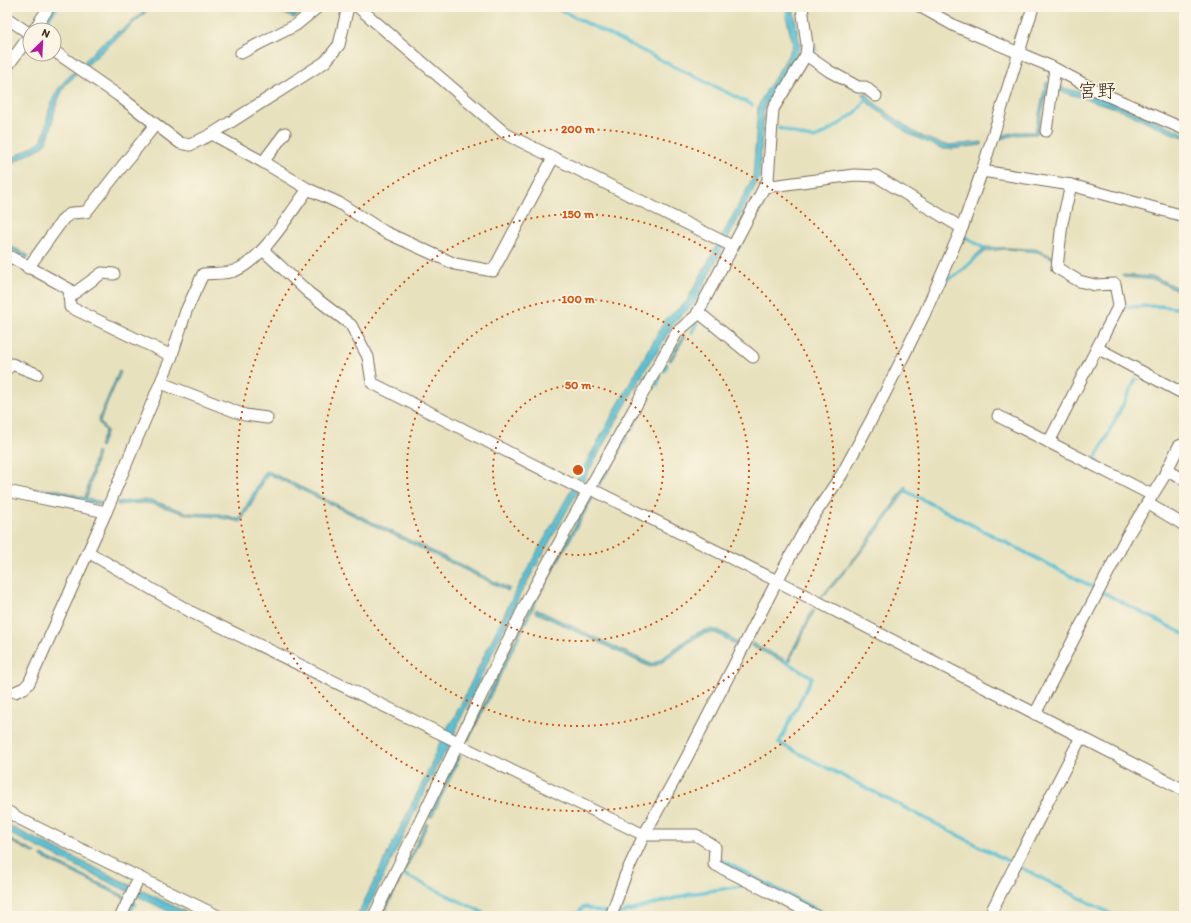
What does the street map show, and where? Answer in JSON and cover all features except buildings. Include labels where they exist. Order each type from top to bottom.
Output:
[{"type":"street","points":[[39,22],[49,7]]},
{"type":"street","points":[[241,53],[296,25],[318,7]]},
{"type":"street","points":[[62,56],[119,96],[180,143],[190,145],[212,134],[325,62],[339,45],[348,7]]},
{"type":"street","points":[[358,7],[506,134],[726,243]]},
{"type":"street","points":[[374,916],[456,742],[530,595],[678,332],[696,316],[726,243],[768,180],[773,109],[806,55],[807,45],[802,7]]},
{"type":"street","points":[[921,7],[955,26],[1055,69],[1100,92],[1184,129]]},
{"type":"street","points":[[611,916],[625,876],[644,836],[687,757],[777,581],[805,530],[842,474],[876,411],[924,315],[962,228],[982,171],[1033,7]]},
{"type":"street","points":[[7,18],[22,29]]},
{"type":"street","points":[[7,67],[22,46]]},
{"type":"street","points":[[806,55],[829,71],[858,87],[865,87],[876,96]]},
{"type":"street","points":[[1046,131],[1055,69]]},
{"type":"street","points":[[28,268],[64,218],[72,213],[86,212],[155,125]]},
{"type":"street","points":[[263,162],[285,133]]},
{"type":"street","points":[[212,134],[308,189],[339,203],[385,232],[455,264],[493,271],[553,158]]},
{"type":"street","points":[[982,171],[1071,185],[1184,216]]},
{"type":"street","points":[[764,187],[854,175],[876,176],[962,228]]},
{"type":"street","points":[[1048,442],[1119,305],[1115,284],[1095,285],[1079,281],[1057,268],[1062,223],[1071,185]]},
{"type":"street","points":[[15,692],[24,688],[29,683],[106,512],[161,383],[172,356],[186,310],[203,274],[234,271],[263,250],[308,189]]},
{"type":"street","points":[[263,250],[311,295],[351,325],[368,357],[372,383],[588,490],[777,581],[1184,790]]},
{"type":"street","points":[[7,255],[28,268],[69,289],[70,307],[172,356]]},
{"type":"street","points":[[69,297],[102,273],[114,274]]},
{"type":"street","points":[[698,312],[753,357]]},
{"type":"street","points":[[1097,348],[1184,394]]},
{"type":"street","points":[[7,369],[12,364],[37,374]]},
{"type":"street","points":[[161,383],[234,412],[267,418]]},
{"type":"street","points":[[998,416],[1150,499],[1184,525]]},
{"type":"street","points":[[1035,714],[1127,536],[1150,499],[1179,446],[1184,444]]},
{"type":"street","points":[[1166,471],[1184,479]]},
{"type":"street","points":[[7,491],[106,512]]},
{"type":"street","points":[[88,552],[191,612],[442,734],[644,836],[696,835],[715,847],[714,864],[816,916]]},
{"type":"street","points":[[989,916],[1081,737]]},
{"type":"street","points":[[7,811],[56,838],[135,886],[218,916]]},
{"type":"street","points":[[121,916],[135,886]]},
{"type":"water","points":[[144,7],[148,7],[145,13],[86,66],[83,63],[99,46],[117,32],[122,30],[142,13]]},
{"type":"water","points":[[269,7],[277,7],[295,15],[305,7],[310,7],[294,18]]},
{"type":"water","points":[[786,7],[793,7],[800,46],[798,52],[764,107],[759,179],[693,305],[674,322],[656,354],[651,359],[521,593],[460,720],[450,746],[441,758],[364,916],[357,916],[430,767],[443,736],[454,718],[516,590],[648,349],[665,320],[687,301],[753,178],[758,107],[793,45],[787,20]]},
{"type":"water","points":[[74,72],[77,74],[65,85],[56,105],[50,133],[44,146],[16,161],[7,168],[7,162],[36,145],[41,140],[53,98],[63,83]]},
{"type":"water","points":[[1046,82],[1049,83],[1037,134],[1016,135],[1000,139],[999,136],[1016,132],[1035,132]]},
{"type":"water","points":[[1061,87],[1110,101],[1184,133],[1184,137],[1171,133],[1119,109],[1059,91]]},
{"type":"water","points":[[867,93],[872,101],[921,136],[942,144],[949,145],[982,142],[982,145],[943,149],[920,139],[909,134],[869,104],[862,94]]},
{"type":"water","points":[[7,244],[29,256],[26,258],[7,247]]},
{"type":"water","points":[[978,244],[984,247],[1035,249],[1055,257],[1054,259],[1037,252],[1006,249],[987,251],[977,257],[975,256],[983,249],[977,245]]},
{"type":"water","points":[[1122,275],[1155,277],[1184,291],[1184,293],[1155,280],[1123,277]]},
{"type":"water","points":[[683,336],[685,337],[671,361],[669,360]]},
{"type":"water","points":[[119,371],[121,372],[100,422],[107,431],[101,447],[99,446],[105,431],[98,422]]},
{"type":"water","points":[[649,396],[650,397],[631,432],[629,430]]},
{"type":"water","points":[[625,437],[628,438],[600,485],[598,484]]},
{"type":"water","points":[[96,452],[98,453],[87,499],[103,502],[102,505],[87,502],[61,493],[34,492],[7,486],[7,483],[34,489],[60,490],[85,498]]},
{"type":"water","points":[[267,471],[510,589],[508,591],[271,475],[267,476],[241,522],[216,517],[189,515],[153,504],[143,503],[117,505],[117,502],[144,500],[153,501],[189,513],[219,514],[239,519],[265,472]]},
{"type":"water","points":[[906,486],[902,496],[869,542],[832,587],[822,598],[820,598],[857,555]]},
{"type":"water","points":[[591,497],[593,498],[538,598],[469,740],[467,739],[535,598]]},
{"type":"water","points":[[536,609],[651,664],[667,655],[691,636],[708,629],[722,632],[737,643],[736,646],[720,635],[707,633],[691,641],[667,659],[650,667],[535,612]]},
{"type":"water","points":[[813,609],[815,610],[788,664],[751,646],[752,643],[787,661]]},
{"type":"water","points":[[458,755],[461,756],[432,817],[429,817]]},
{"type":"water","points":[[426,823],[428,824],[383,916],[381,916]]},
{"type":"water","points":[[7,824],[194,916],[178,916],[9,833],[7,832]]},
{"type":"water","points":[[7,838],[36,853],[35,854],[8,840]]},
{"type":"water","points":[[42,855],[125,896],[124,898],[41,857]]},
{"type":"waterway","points":[[46,22],[57,7]]},
{"type":"waterway","points":[[554,7],[752,105]]},
{"type":"waterway","points":[[814,46],[816,50]]},
{"type":"waterway","points":[[7,80],[11,72]]},
{"type":"waterway","points":[[778,128],[809,138],[818,137],[856,112],[867,96]]},
{"type":"waterway","points":[[738,249],[763,203]]},
{"type":"waterway","points":[[964,236],[982,247]]},
{"type":"waterway","points":[[946,280],[959,273],[980,254]]},
{"type":"waterway","points":[[707,308],[712,297]]},
{"type":"waterway","points":[[1121,312],[1124,307],[1159,306],[1184,309]]},
{"type":"waterway","points":[[692,332],[697,323]]},
{"type":"waterway","points":[[664,371],[667,365]]},
{"type":"waterway","points":[[657,385],[660,377]]},
{"type":"waterway","points":[[1099,462],[1095,460],[1136,379]]},
{"type":"waterway","points":[[904,490],[1184,634]]},
{"type":"waterway","points":[[784,661],[812,677],[779,743],[1115,916]]},
{"type":"waterway","points":[[721,860],[829,916]]},
{"type":"waterway","points":[[403,874],[478,910],[486,916]]},
{"type":"waterway","points":[[576,916],[582,908],[586,907],[596,911],[618,914],[690,894],[741,886],[742,883]]},
{"type":"waterway","points":[[128,916],[134,904],[136,904]]},
{"type":"district","name":"宮野","points":[[1097,90]]}]
